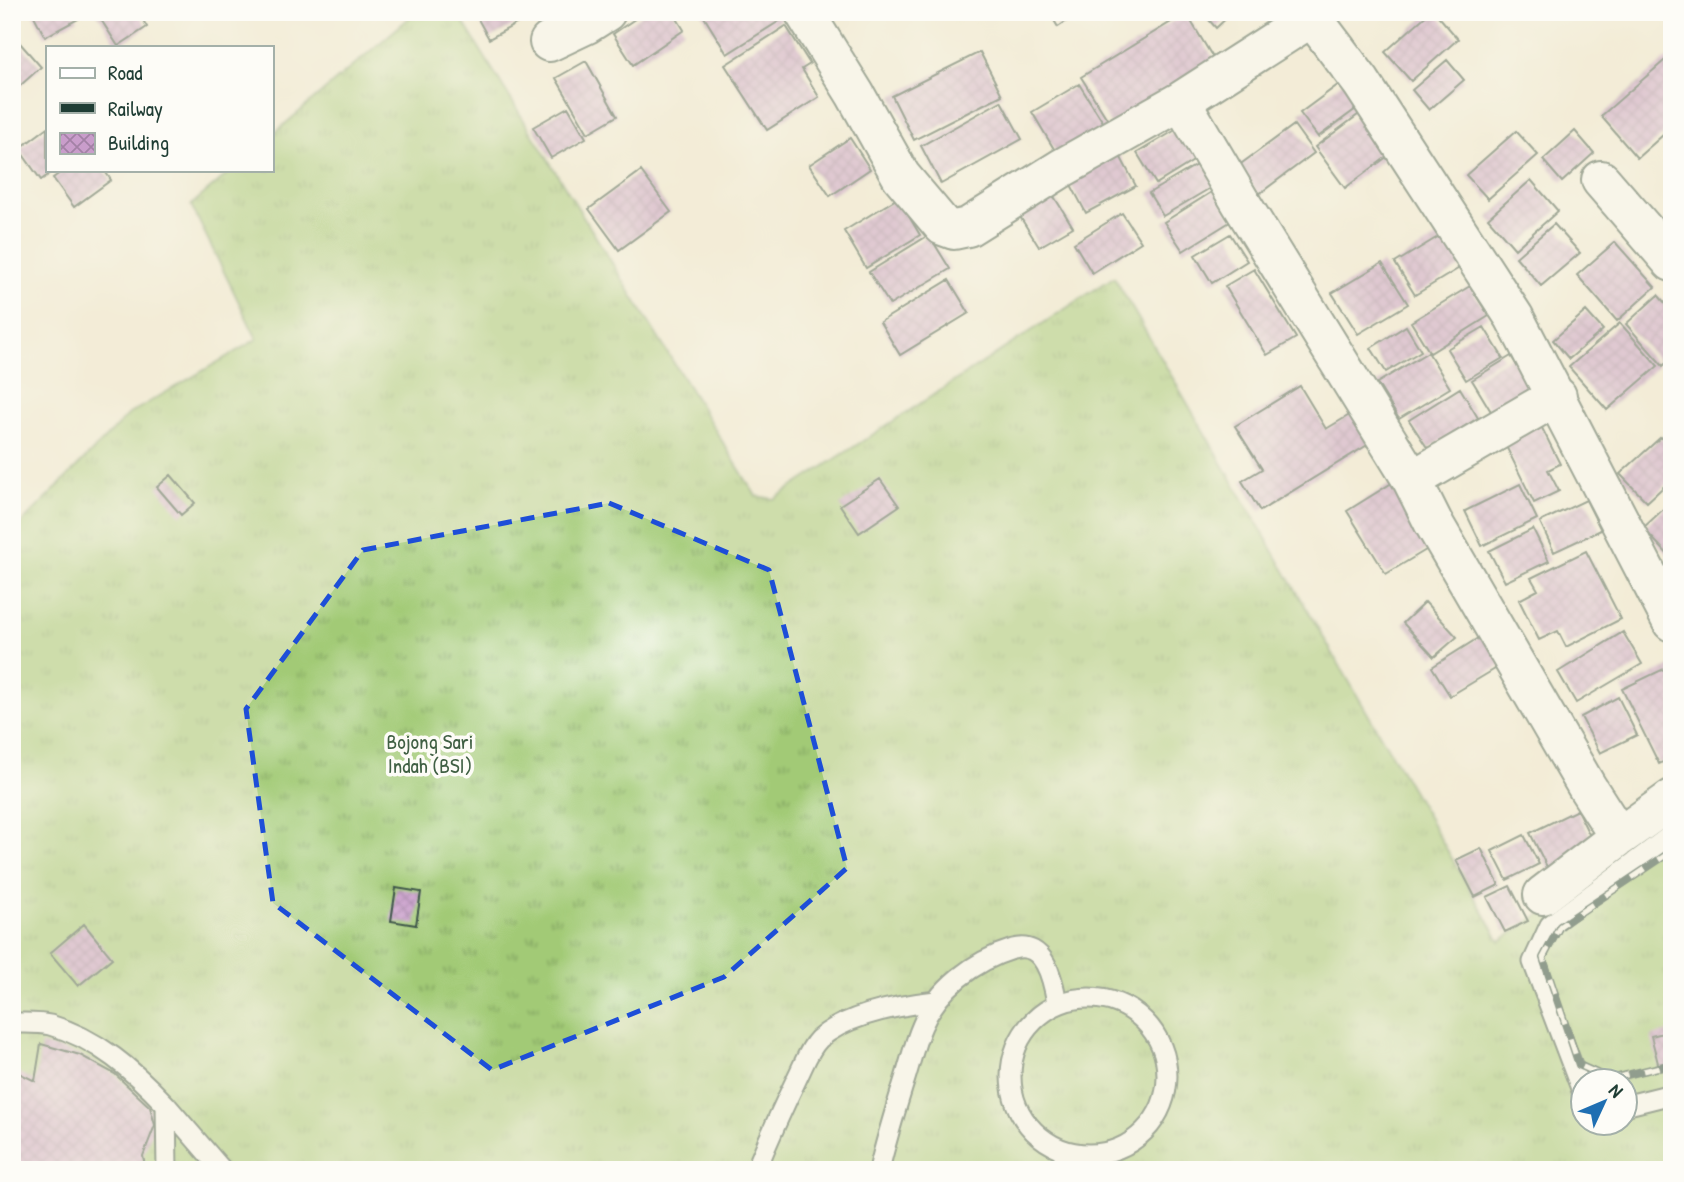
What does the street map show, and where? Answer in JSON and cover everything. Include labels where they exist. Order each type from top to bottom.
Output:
[{"type":"street","points":[[549,42],[606,12]]},
{"type":"street","points":[[804,12],[855,94],[901,176],[935,218],[943,226],[954,230],[968,227],[1062,168],[1181,101],[1310,15],[1361,82],[1514,317],[1672,622]]},
{"type":"street","points":[[1181,101],[1262,239],[1412,480],[1440,534],[1587,787],[1619,837]]},
{"type":"street","points":[[1601,180],[1672,262]]},
{"type":"street","points":[[1412,480],[1557,396]]},
{"type":"street","points":[[1543,895],[1672,799]]},
{"type":"lane","points":[[1573,1066],[1533,962],[1550,925],[1672,834]]},
{"type":"lane","points":[[879,1170],[922,1026],[936,1001],[953,981],[992,956],[1020,947],[1035,951],[1042,958],[1054,981],[1057,1003]]},
{"type":"lane","points":[[1095,996],[1131,1008],[1158,1035],[1169,1072],[1162,1110],[1138,1139],[1075,1162],[1032,1131],[1013,1098],[1011,1060],[1027,1025],[1057,1003],[1095,996]]},
{"type":"lane","points":[[756,1170],[789,1093],[811,1049],[820,1038],[855,1019],[897,1005],[936,1001]]},
{"type":"lane","points":[[12,1023],[49,1025],[96,1045],[137,1074],[222,1170]]},
{"type":"lane","points":[[1638,1103],[1672,1094]]},
{"type":"lane","points":[[166,1105],[167,1170]]},
{"type":"highlighted area","points":[[609,503],[769,570],[847,868],[724,977],[492,1070],[273,903],[246,709],[363,550]]},
{"type":"green space","name":"Bojong Sari Indah (BSI)","points":[[416,12],[457,12],[756,496],[774,499],[1114,277],[1500,941],[1672,826],[1672,1170],[12,1170],[12,699],[16,690],[12,684],[12,533],[129,414],[257,339],[191,205],[230,172],[273,172],[273,134]]},
{"type":"building","points":[[32,12],[74,12],[78,19],[45,37]]},
{"type":"building","points":[[96,12],[138,12],[147,27],[118,46]]},
{"type":"building","points":[[474,12],[511,12],[518,23],[489,39]]},
{"type":"building","points":[[645,12],[673,12],[684,30],[633,65],[613,34]]},
{"type":"building","points":[[701,12],[776,12],[781,20],[727,54]]},
{"type":"building","points":[[1049,12],[1080,12],[1058,27]]},
{"type":"building","points":[[1202,12],[1233,12],[1216,28]]},
{"type":"building","points":[[1430,12],[1435,12],[1458,39],[1411,81],[1385,52]]},
{"type":"building","points":[[1186,13],[1218,66],[1114,130],[1081,77]]},
{"type":"building","points":[[786,26],[810,64],[802,69],[819,97],[767,130],[725,65]]},
{"type":"building","points":[[12,34],[41,67],[12,93]]},
{"type":"building","points":[[980,52],[1002,95],[914,140],[892,96]]},
{"type":"building","points":[[1672,54],[1672,127],[1637,158],[1601,116]]},
{"type":"building","points":[[1447,60],[1464,80],[1429,110],[1412,90]]},
{"type":"building","points":[[586,61],[617,116],[588,133],[556,78]]},
{"type":"building","points":[[1346,79],[1364,103],[1318,137],[1300,113]]},
{"type":"building","points":[[1079,84],[1108,130],[1060,159],[1032,112]]},
{"type":"building","points":[[1001,101],[1022,139],[941,184],[921,146]]},
{"type":"building","points":[[568,107],[586,138],[551,158],[533,127]]},
{"type":"building","points":[[1366,109],[1396,150],[1345,188],[1315,147]]},
{"type":"building","points":[[1184,125],[1203,155],[1156,184],[1137,153]]},
{"type":"building","points":[[1294,125],[1314,153],[1259,194],[1238,166]]},
{"type":"building","points":[[46,129],[46,172],[52,172],[41,180],[19,149]]},
{"type":"building","points":[[1516,131],[1538,155],[1488,199],[1466,175]]},
{"type":"building","points":[[1575,131],[1594,153],[1562,182],[1543,160]]},
{"type":"building","points":[[850,138],[870,169],[830,196],[809,165]]},
{"type":"building","points":[[1119,154],[1136,186],[1086,213],[1069,181]]},
{"type":"building","points":[[1203,161],[1217,184],[1163,216],[1149,193]]},
{"type":"building","points":[[641,171],[671,212],[619,250],[589,209]]},
{"type":"building","points":[[61,172],[105,172],[111,180],[74,207],[53,178]]},
{"type":"building","points":[[1531,180],[1558,211],[1515,249],[1488,218]]},
{"type":"building","points":[[1048,187],[1073,227],[1039,247],[1014,207]]},
{"type":"building","points":[[1215,190],[1233,220],[1183,251],[1164,222]]},
{"type":"building","points":[[898,198],[920,235],[866,268],[844,231]]},
{"type":"building","points":[[1122,213],[1141,242],[1092,273],[1074,243]]},
{"type":"building","points":[[1554,224],[1580,253],[1541,286],[1516,257]]},
{"type":"building","points":[[1446,232],[1466,264],[1415,295],[1395,263]]},
{"type":"building","points":[[1230,234],[1247,261],[1212,283],[1195,255]]},
{"type":"building","points":[[929,235],[950,269],[890,305],[869,272]]},
{"type":"building","points":[[1615,242],[1655,287],[1617,321],[1577,275]]},
{"type":"building","points":[[1382,263],[1408,304],[1358,334],[1332,293]]},
{"type":"building","points":[[1254,269],[1296,338],[1267,355],[1225,286]]},
{"type":"building","points":[[949,280],[969,313],[900,355],[880,322]]},
{"type":"building","points":[[1470,286],[1489,316],[1430,353],[1411,322]]},
{"type":"building","points":[[1658,295],[1672,311],[1672,358],[1663,366],[1626,324]]},
{"type":"building","points":[[1586,311],[1603,330],[1569,359],[1553,340]]},
{"type":"building","points":[[1620,323],[1658,366],[1607,410],[1569,367]]},
{"type":"building","points":[[1406,326],[1421,351],[1386,372],[1371,348]]},
{"type":"building","points":[[1484,327],[1503,358],[1466,380],[1447,349]]},
{"type":"building","points":[[1428,352],[1450,388],[1399,419],[1377,383]]},
{"type":"building","points":[[1511,356],[1531,388],[1492,413],[1472,380]]},
{"type":"building","points":[[1300,386],[1326,429],[1363,407],[1382,436],[1260,511],[1242,481],[1262,469],[1235,426]]},
{"type":"building","points":[[1460,388],[1478,418],[1428,449],[1409,420]]},
{"type":"building","points":[[1536,416],[1560,464],[1548,470],[1559,491],[1534,503],[1500,434]]},
{"type":"building","points":[[1661,437],[1672,449],[1672,479],[1647,502],[1620,474]]},
{"type":"building","points":[[171,475],[195,503],[181,515],[157,487]]},
{"type":"building","points":[[880,479],[899,506],[859,533],[840,505]]},
{"type":"building","points":[[1392,483],[1431,547],[1386,574],[1347,511]]},
{"type":"building","points":[[1520,484],[1537,519],[1482,546],[1465,511]]},
{"type":"building","points":[[1586,500],[1601,530],[1554,552],[1540,522]]},
{"type":"building","points":[[1672,501],[1672,559],[1643,528]]},
{"type":"building","points":[[1533,529],[1549,561],[1505,582],[1489,551]]},
{"type":"building","points":[[1586,551],[1621,619],[1566,647],[1558,631],[1539,640],[1519,600],[1538,590],[1531,578]]},
{"type":"building","points":[[1425,602],[1457,637],[1434,657],[1403,623]]},
{"type":"building","points":[[1491,630],[1510,660],[1450,696],[1432,667]]},
{"type":"building","points":[[1623,632],[1642,664],[1576,703],[1558,672]]},
{"type":"building","points":[[1672,665],[1672,758],[1659,764],[1622,689]]},
{"type":"building","points":[[1618,697],[1637,735],[1600,753],[1581,717]]},
{"type":"building","points":[[1577,810],[1597,850],[1550,873],[1530,833]]},
{"type":"building","points":[[1524,835],[1539,864],[1507,880],[1492,851]]},
{"type":"building","points":[[1481,848],[1499,885],[1475,897],[1456,860]]},
{"type":"building","points":[[1510,886],[1528,921],[1505,932],[1487,897]]},
{"type":"building","points":[[396,888],[421,892],[416,925],[391,921]]},
{"type":"building","points":[[84,924],[112,958],[78,986],[50,953]]},
{"type":"building","points":[[1672,1031],[1672,1068],[1660,1071],[1651,1036]]},
{"type":"building","points":[[41,1044],[80,1055],[115,1074],[150,1107],[155,1125],[143,1156],[146,1170],[12,1170],[12,1090],[15,1091],[17,1072],[35,1081]]},
{"type":"railway","points":[[1672,851],[1560,926],[1543,958],[1579,1065],[1610,1079],[1672,1064]]}]
